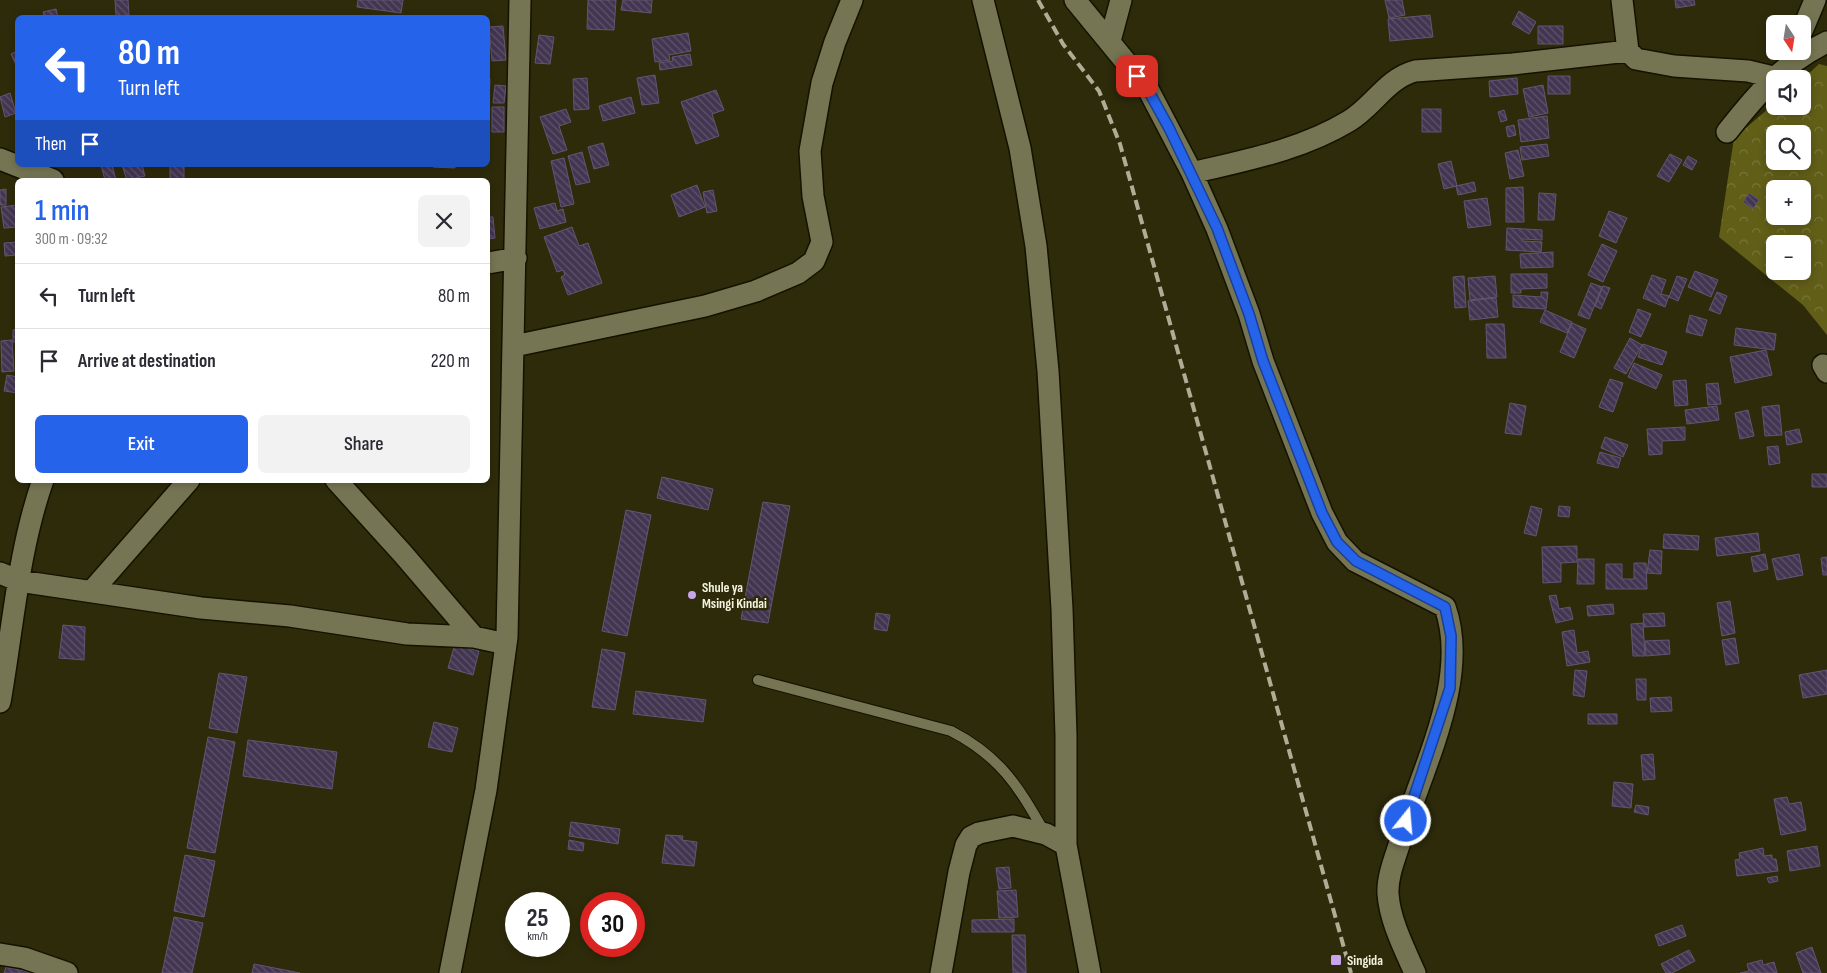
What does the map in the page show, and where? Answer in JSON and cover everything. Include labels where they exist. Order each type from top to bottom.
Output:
[{"type":"street","points":[[450,973],[486,790],[506,644],[516,258],[520,0]]},
{"type":"street","points":[[514,346],[713,304],[756,291],[798,273],[814,261],[822,242],[813,196],[810,151],[822,83],[835,42],[852,0]]},
{"type":"street","points":[[983,0],[1020,148],[1036,246],[1048,371],[1062,609],[1066,736],[1066,845],[1090,973]]},
{"type":"street","points":[[1075,0],[1148,90],[1192,172],[1220,237],[1249,314],[1263,361],[1315,495],[1337,542],[1356,561],[1445,607],[1449,617],[1451,636],[1450,688],[1410,806],[1389,883],[1390,907],[1415,973]]},
{"type":"street","points":[[1110,41],[1122,0]]},
{"type":"street","points":[[1622,0],[1628,51],[1636,60],[1648,63],[1748,72],[1786,64],[1827,42]]},
{"type":"street","points":[[1809,15],[1815,0]]},
{"type":"street","points":[[1192,172],[1271,154],[1318,136],[1365,110],[1392,81],[1402,75],[1415,71],[1513,64],[1628,51]]},
{"type":"street","points":[[1727,132],[1786,64]]},
{"type":"street","points":[[0,159],[15,165]]},
{"type":"street","points":[[20,167],[48,178]]},
{"type":"street","points":[[490,263],[516,258]]},
{"type":"street","points":[[0,702],[9,577],[42,483]]},
{"type":"street","points":[[92,591],[186,483]]},
{"type":"street","points":[[339,483],[474,637]]},
{"type":"street","points":[[9,577],[201,608],[290,616],[407,634],[474,637],[506,644]]},
{"type":"street","points":[[941,973],[960,872],[966,845],[971,837],[979,833],[1013,826],[1046,834],[1066,845]]},
{"type":"street","points":[[0,954],[24,958],[67,973]]},
{"type":"lane","points":[[758,680],[951,731],[972,742],[990,756],[1018,785],[1046,834]]},
{"type":"green space","points":[[1819,64],[1827,66],[1827,335],[1803,305],[1772,280],[1811,280],[1811,235],[1766,235],[1766,275],[1719,237],[1734,138],[1766,111],[1766,115],[1811,115],[1811,72]]},
{"type":"building","points":[[115,0],[128,0],[129,15],[116,15]]},
{"type":"building","points":[[358,0],[403,0],[401,13],[357,7]]},
{"type":"building","points":[[588,0],[616,0],[614,30],[587,29]]},
{"type":"building","points":[[623,0],[652,0],[651,13],[621,10]]},
{"type":"building","points":[[1385,0],[1402,0],[1405,15],[1389,18]]},
{"type":"building","points":[[1675,0],[1694,0],[1695,5],[1676,8]]},
{"type":"building","points":[[56,9],[57,15],[44,15],[43,12]]},
{"type":"building","points":[[1519,11],[1536,22],[1529,34],[1512,24]]},
{"type":"building","points":[[1430,15],[1433,37],[1390,41],[1388,19]]},
{"type":"building","points":[[503,26],[506,60],[492,61],[490,27]]},
{"type":"building","points":[[1538,26],[1563,26],[1563,44],[1538,44]]},
{"type":"building","points":[[688,33],[691,51],[669,55],[670,60],[655,62],[652,39]]},
{"type":"building","points":[[539,35],[554,37],[550,64],[535,63]]},
{"type":"building","points":[[15,52],[15,63],[11,54]]},
{"type":"building","points":[[690,54],[692,65],[660,70],[659,63],[673,61],[672,57]]},
{"type":"building","points":[[655,75],[659,103],[642,105],[637,78]]},
{"type":"building","points":[[1548,76],[1570,76],[1570,94],[1548,94]]},
{"type":"building","points":[[587,78],[589,109],[574,110],[573,79]]},
{"type":"building","points":[[1517,78],[1518,94],[1490,97],[1489,81]]},
{"type":"building","points":[[495,85],[506,86],[504,103],[493,103]]},
{"type":"building","points":[[1543,85],[1548,113],[1529,117],[1523,89]]},
{"type":"building","points":[[716,90],[724,110],[712,114],[719,136],[696,144],[681,102]]},
{"type":"building","points":[[10,93],[15,113],[5,117],[0,97]]},
{"type":"building","points":[[631,97],[635,113],[603,121],[599,106]]},
{"type":"building","points":[[492,107],[504,107],[504,132],[492,132]]},
{"type":"building","points":[[566,109],[571,122],[559,126],[567,150],[553,154],[540,117]]},
{"type":"building","points":[[1422,109],[1441,109],[1441,132],[1422,132]]},
{"type":"building","points":[[1504,110],[1507,120],[1501,122],[1498,112]]},
{"type":"building","points":[[1547,116],[1549,138],[1521,142],[1518,120]]},
{"type":"building","points":[[1514,125],[1516,135],[1508,137],[1506,127]]},
{"type":"building","points":[[603,143],[609,165],[594,169],[588,147]]},
{"type":"building","points":[[1547,144],[1549,156],[1522,160],[1520,147]]},
{"type":"building","points":[[1518,150],[1524,176],[1510,179],[1505,153]]},
{"type":"building","points":[[582,152],[590,182],[576,185],[568,156]]},
{"type":"building","points":[[1670,154],[1682,160],[1669,182],[1657,176]]},
{"type":"building","points":[[1688,156],[1697,161],[1692,170],[1683,165]]},
{"type":"building","points":[[564,158],[574,204],[561,207],[551,161]]},
{"type":"building","points":[[1451,161],[1457,186],[1444,189],[1438,164]]},
{"type":"building","points":[[102,167],[113,167],[115,178],[104,178]]},
{"type":"building","points":[[123,167],[143,167],[145,176],[126,178]]},
{"type":"building","points":[[170,167],[184,167],[184,178],[170,178]]},
{"type":"building","points":[[1474,182],[1476,191],[1458,195],[1456,186]]},
{"type":"building","points":[[697,185],[705,207],[679,217],[671,195]]},
{"type":"building","points":[[1523,187],[1524,222],[1506,222],[1506,188]]},
{"type":"building","points":[[6,189],[6,205],[0,205],[0,190]]},
{"type":"building","points":[[713,190],[717,211],[707,213],[703,192]]},
{"type":"building","points":[[1539,193],[1556,194],[1554,220],[1538,220]]},
{"type":"building","points":[[1749,193],[1759,200],[1753,209],[1743,202]]},
{"type":"building","points":[[1487,198],[1491,225],[1468,228],[1464,201]]},
{"type":"building","points":[[555,203],[557,211],[563,209],[566,222],[540,229],[534,208]]},
{"type":"building","points":[[15,205],[15,227],[4,228],[1,207]]},
{"type":"building","points":[[1609,211],[1627,218],[1616,243],[1599,236]]},
{"type":"building","points":[[490,217],[493,217],[495,238],[490,239]]},
{"type":"building","points":[[572,227],[579,246],[588,243],[602,283],[568,295],[561,277],[565,275],[563,270],[557,272],[544,237]]},
{"type":"building","points":[[1507,228],[1542,230],[1542,240],[1522,239],[1522,241],[1542,242],[1541,252],[1506,250]]},
{"type":"building","points":[[15,242],[15,255],[5,256],[4,243]]},
{"type":"building","points":[[1602,244],[1617,251],[1603,282],[1588,275]]},
{"type":"building","points":[[1553,252],[1553,267],[1521,268],[1520,254]]},
{"type":"building","points":[[1695,271],[1718,280],[1711,297],[1688,287]]},
{"type":"building","points":[[1511,274],[1547,274],[1547,288],[1521,289],[1521,293],[1511,293]]},
{"type":"building","points":[[1652,275],[1666,280],[1661,294],[1669,296],[1665,307],[1643,298]]},
{"type":"building","points":[[1464,276],[1466,307],[1455,308],[1453,277]]},
{"type":"building","points":[[1495,276],[1497,297],[1470,300],[1468,278]]},
{"type":"building","points":[[1677,276],[1687,279],[1678,301],[1669,297]]},
{"type":"building","points":[[1591,283],[1602,287],[1589,319],[1578,315]]},
{"type":"building","points":[[1603,286],[1610,288],[1601,309],[1595,306]]},
{"type":"building","points":[[1541,292],[1548,292],[1546,309],[1513,307],[1513,295],[1541,297]]},
{"type":"building","points":[[1717,292],[1727,296],[1720,314],[1709,310]]},
{"type":"building","points":[[1496,298],[1498,317],[1470,320],[1468,301]]},
{"type":"building","points":[[1638,309],[1651,314],[1641,337],[1629,332]]},
{"type":"building","points":[[1545,310],[1572,322],[1567,333],[1540,322]]},
{"type":"building","points":[[1690,315],[1707,320],[1702,336],[1686,332]]},
{"type":"building","points":[[1572,323],[1586,329],[1574,358],[1560,352]]},
{"type":"building","points":[[1486,324],[1504,324],[1506,358],[1487,358]]},
{"type":"building","points":[[1736,328],[1776,334],[1774,350],[1734,345]]},
{"type":"building","points":[[13,330],[15,330],[15,342],[13,342]]},
{"type":"building","points":[[1630,338],[1642,345],[1626,374],[1614,368]]},
{"type":"building","points":[[12,340],[14,371],[2,372],[1,341]]},
{"type":"building","points":[[1643,344],[1667,352],[1662,365],[1638,357]]},
{"type":"building","points":[[1766,350],[1772,375],[1735,383],[1730,357]]},
{"type":"building","points":[[1634,363],[1662,375],[1656,389],[1628,377]]},
{"type":"building","points":[[7,375],[15,376],[15,393],[4,391]]},
{"type":"building","points":[[1610,379],[1623,383],[1613,412],[1599,407]]},
{"type":"building","points":[[1686,380],[1688,405],[1675,406],[1673,381]]},
{"type":"building","points":[[1718,383],[1721,404],[1708,405],[1706,384]]},
{"type":"building","points":[[1510,403],[1526,406],[1521,435],[1505,433]]},
{"type":"building","points":[[1779,405],[1782,435],[1765,436],[1762,407]]},
{"type":"building","points":[[1717,406],[1719,420],[1687,424],[1685,410]]},
{"type":"building","points":[[1748,410],[1754,436],[1740,439],[1735,413]]},
{"type":"building","points":[[1685,427],[1685,440],[1662,441],[1662,454],[1649,455],[1647,429]]},
{"type":"building","points":[[1799,429],[1802,442],[1787,445],[1785,432]]},
{"type":"building","points":[[1605,437],[1628,445],[1623,457],[1601,448]]},
{"type":"building","points":[[1778,446],[1780,463],[1769,465],[1767,447]]},
{"type":"building","points":[[1600,452],[1621,458],[1618,468],[1597,463]]},
{"type":"building","points":[[1812,474],[1827,474],[1827,487],[1812,487]]},
{"type":"building","points":[[662,477],[713,489],[708,510],[657,498]]},
{"type":"building","points":[[763,502],[790,506],[768,623],[741,619]]},
{"type":"building","points":[[1531,506],[1542,509],[1536,536],[1524,533]]},
{"type":"building","points":[[1559,506],[1570,507],[1569,517],[1558,516]]},
{"type":"building","points":[[626,510],[651,515],[627,636],[602,631]]},
{"type":"building","points":[[1758,533],[1760,551],[1717,556],[1715,538]]},
{"type":"building","points":[[1664,534],[1699,536],[1698,550],[1663,548]]},
{"type":"building","points":[[1577,546],[1577,562],[1561,563],[1561,582],[1543,583],[1542,547]]},
{"type":"building","points":[[1650,550],[1662,551],[1661,574],[1647,573]]},
{"type":"building","points":[[1765,554],[1768,569],[1754,572],[1751,557]]},
{"type":"building","points":[[1799,554],[1803,575],[1777,580],[1772,559]]},
{"type":"building","points":[[1827,557],[1827,575],[1823,575],[1821,558]]},
{"type":"building","points":[[1578,559],[1594,559],[1594,584],[1577,584]]},
{"type":"building","points":[[1634,563],[1646,563],[1647,589],[1606,589],[1606,564],[1622,564],[1622,579],[1634,579]]},
{"type":"building","points":[[1556,595],[1559,609],[1570,607],[1573,619],[1556,623],[1549,596]]},
{"type":"building","points":[[1730,601],[1735,633],[1722,636],[1717,603]]},
{"type":"building","points":[[1613,604],[1614,614],[1588,616],[1587,606]]},
{"type":"building","points":[[876,613],[890,615],[887,631],[874,629]]},
{"type":"building","points":[[1664,613],[1665,626],[1644,627],[1643,614]]},
{"type":"building","points":[[1643,623],[1645,656],[1633,656],[1631,624]]},
{"type":"building","points":[[63,625],[85,627],[84,660],[59,658]]},
{"type":"building","points":[[1574,630],[1577,653],[1588,651],[1590,662],[1567,666],[1562,632]]},
{"type":"building","points":[[1735,638],[1739,663],[1726,665],[1722,640]]},
{"type":"building","points":[[1669,640],[1670,654],[1646,656],[1645,641]]},
{"type":"building","points":[[455,644],[479,651],[473,675],[448,668]]},
{"type":"building","points":[[602,649],[625,653],[615,710],[592,707]]},
{"type":"building","points":[[1575,670],[1587,671],[1584,697],[1573,695]]},
{"type":"building","points":[[1827,670],[1827,694],[1803,698],[1799,675]]},
{"type":"building","points":[[219,673],[247,677],[237,733],[209,728]]},
{"type":"building","points":[[1636,679],[1646,679],[1646,700],[1637,700]]},
{"type":"building","points":[[636,691],[706,700],[703,722],[633,714]]},
{"type":"building","points":[[1671,697],[1672,711],[1651,712],[1650,698]]},
{"type":"building","points":[[1588,714],[1617,714],[1617,724],[1588,724]]},
{"type":"building","points":[[434,722],[458,728],[452,752],[428,747]]},
{"type":"building","points":[[208,737],[235,742],[215,853],[187,848]]},
{"type":"building","points":[[248,740],[337,752],[332,789],[243,776]]},
{"type":"building","points":[[1653,754],[1655,779],[1643,780],[1641,755]]},
{"type":"building","points":[[1614,782],[1633,784],[1631,808],[1612,806]]},
{"type":"building","points":[[1787,797],[1789,804],[1801,802],[1806,830],[1781,835],[1774,799]]},
{"type":"building","points":[[1636,805],[1649,807],[1648,815],[1634,812]]},
{"type":"building","points":[[571,822],[620,829],[618,844],[569,836]]},
{"type":"building","points":[[666,835],[683,836],[682,840],[697,842],[694,866],[662,863]]},
{"type":"building","points":[[569,840],[584,843],[583,851],[568,849]]},
{"type":"building","points":[[1817,846],[1820,866],[1790,871],[1787,851]]},
{"type":"building","points":[[1763,848],[1764,856],[1772,855],[1772,859],[1776,859],[1778,871],[1737,876],[1735,860],[1740,859],[1739,853]]},
{"type":"building","points":[[185,855],[215,861],[204,917],[174,911]]},
{"type":"building","points":[[1009,867],[1011,888],[999,889],[996,868]]},
{"type":"building","points":[[1777,876],[1778,881],[1769,883],[1767,878]]},
{"type":"building","points":[[1016,890],[1018,917],[999,918],[997,891]]},
{"type":"building","points":[[174,917],[203,923],[192,973],[162,973]]},
{"type":"building","points":[[1014,919],[1014,932],[972,932],[972,920]]},
{"type":"building","points":[[1682,925],[1686,936],[1659,946],[1655,935]]},
{"type":"building","points":[[1012,935],[1025,935],[1026,973],[1013,973]]},
{"type":"building","points":[[1812,947],[1821,973],[1803,973],[1796,953]]},
{"type":"building","points":[[1689,950],[1695,961],[1672,973],[1666,973],[1661,964]]},
{"type":"building","points":[[1762,960],[1763,965],[1774,962],[1777,973],[1740,973],[1749,971],[1747,964]]},
{"type":"building","points":[[254,964],[300,973],[252,973]]},
{"type":"building","points":[[6,967],[33,973],[4,973]]},
{"type":"railway","points":[[1038,0],[1063,44],[1099,91],[1120,144],[1351,973]]},
{"type":"place","name":"Shule ya Msingi Kindai","points":[[692,595]]},
{"type":"place","name":"Singida","points":[[1336,960]]},
{"type":"route","points":[[1137,76],[1148,90],[1169,128],[1192,172],[1217,228],[1249,314],[1263,361],[1322,513],[1337,542],[1356,561],[1445,607],[1449,617],[1451,636],[1450,688],[1445,709],[1406,821]]}]
